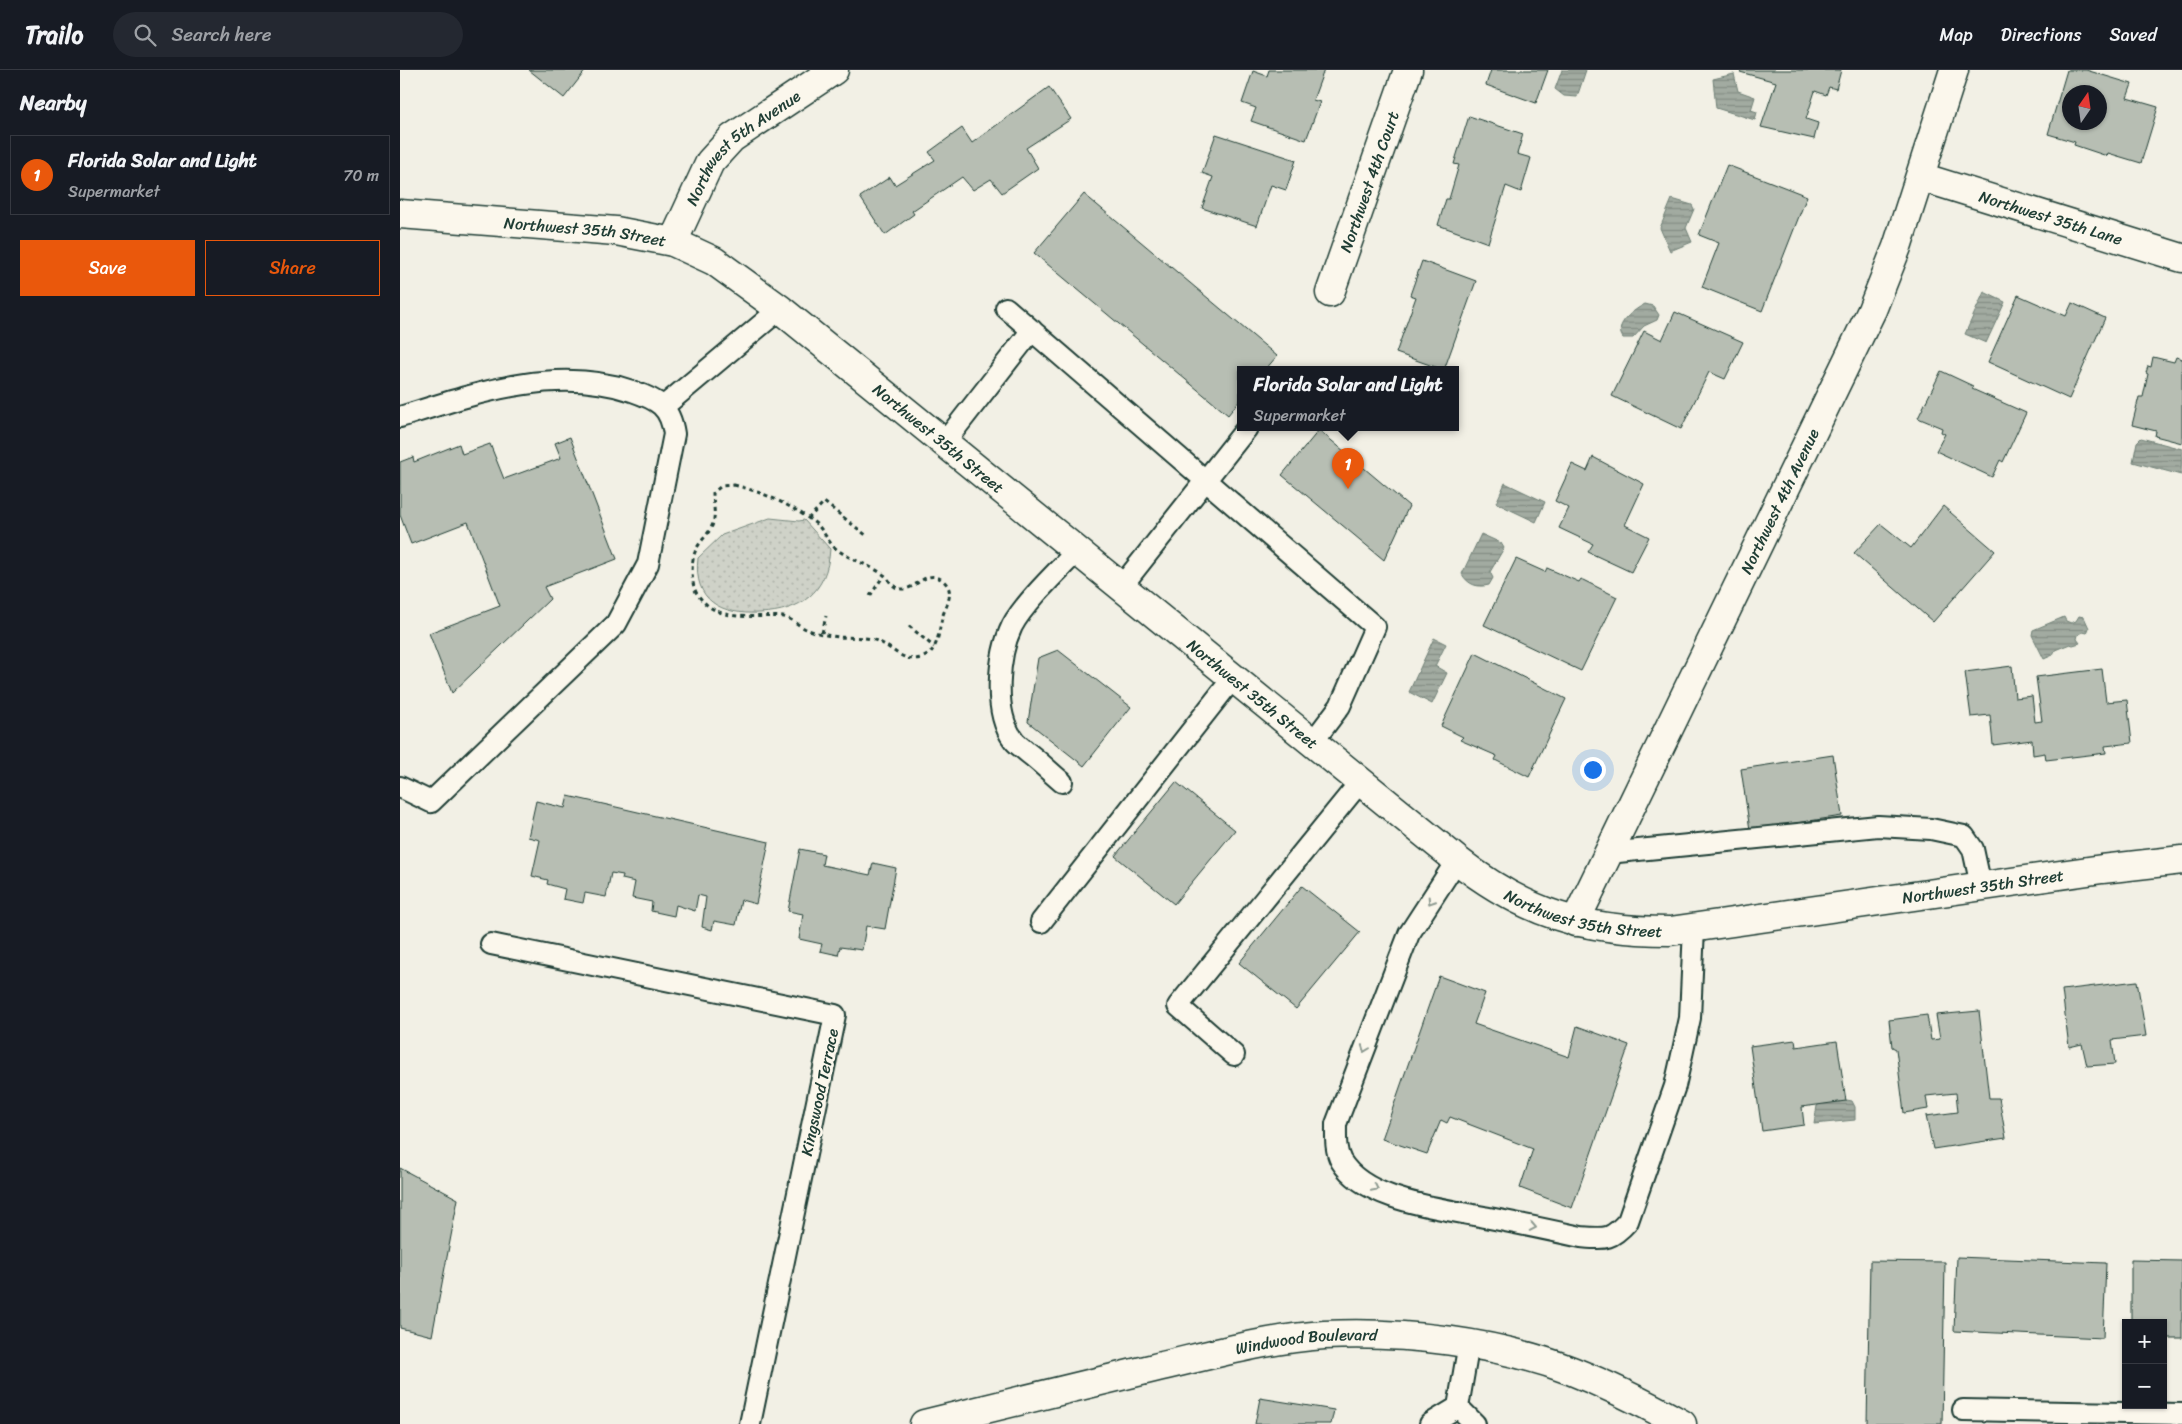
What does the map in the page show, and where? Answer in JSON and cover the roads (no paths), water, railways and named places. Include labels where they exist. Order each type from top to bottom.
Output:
[{"type":"street","name":"Northwest 5th Avenue","points":[[673,242],[710,162],[732,138],[834,70]]},
{"type":"street","name":"Northwest 4th Court","points":[[1330,294],[1408,70]]},
{"type":"street","name":"Northwest 4th Avenue","points":[[1575,922],[1872,310],[1897,247],[1921,177],[1954,70]]},
{"type":"street","name":"Northwest 35th Lane","points":[[1921,177],[2182,258]]},
{"type":"street","name":"Northwest 35th Street","points":[[400,214],[616,231],[673,242],[714,261],[780,309],[1457,860],[1502,893],[1530,906],[1575,922],[1638,931],[1670,931],[2102,868],[2182,860]]},
{"type":"street","name":"Windwood Boulevard","points":[[924,1424],[1254,1344],[1323,1336],[1382,1335],[1469,1343],[1538,1360],[1571,1370],[1635,1398],[1682,1424]]},
{"type":"lane","points":[[1006,308],[1376,627],[1340,706],[1312,743]]},
{"type":"lane","points":[[663,407],[780,309]]},
{"type":"lane","points":[[944,443],[1032,330]]},
{"type":"lane","points":[[400,417],[481,392],[573,380],[623,388],[645,396],[663,407],[671,417],[674,434],[648,564],[616,624],[431,802],[400,787]]},
{"type":"lane","points":[[1122,587],[1245,431]]},
{"type":"lane","points":[[1062,782],[1013,740],[1002,719],[999,704],[1000,685],[1007,639],[1013,625],[1023,610],[1076,551]]},
{"type":"lane","points":[[1041,922],[1233,678]]},
{"type":"lane","points":[[1234,1055],[1178,1006],[1360,782]]},
{"type":"lane","points":[[1608,854],[1878,826],[1931,829],[1964,836],[1973,849],[1980,886]]},
{"type":"lane","points":[[1457,860],[1409,934],[1336,1124],[1336,1145],[1341,1161],[1353,1175],[1368,1185],[1418,1205],[1581,1236],[1601,1238],[1617,1234],[1628,1221],[1675,1086],[1690,1018],[1694,927]]},
{"type":"lane","name":"Kingswood Terrace","points":[[491,944],[835,1015],[750,1424]]},
{"type":"lane","points":[[1430,1424],[1458,1407],[1469,1343]]},
{"type":"lane","points":[[1458,1407],[1475,1424]]},
{"type":"lane","points":[[1963,1410],[2182,1414]]},
{"type":"place","name":"Florida Solar and Light","points":[[1348,489]]}]
